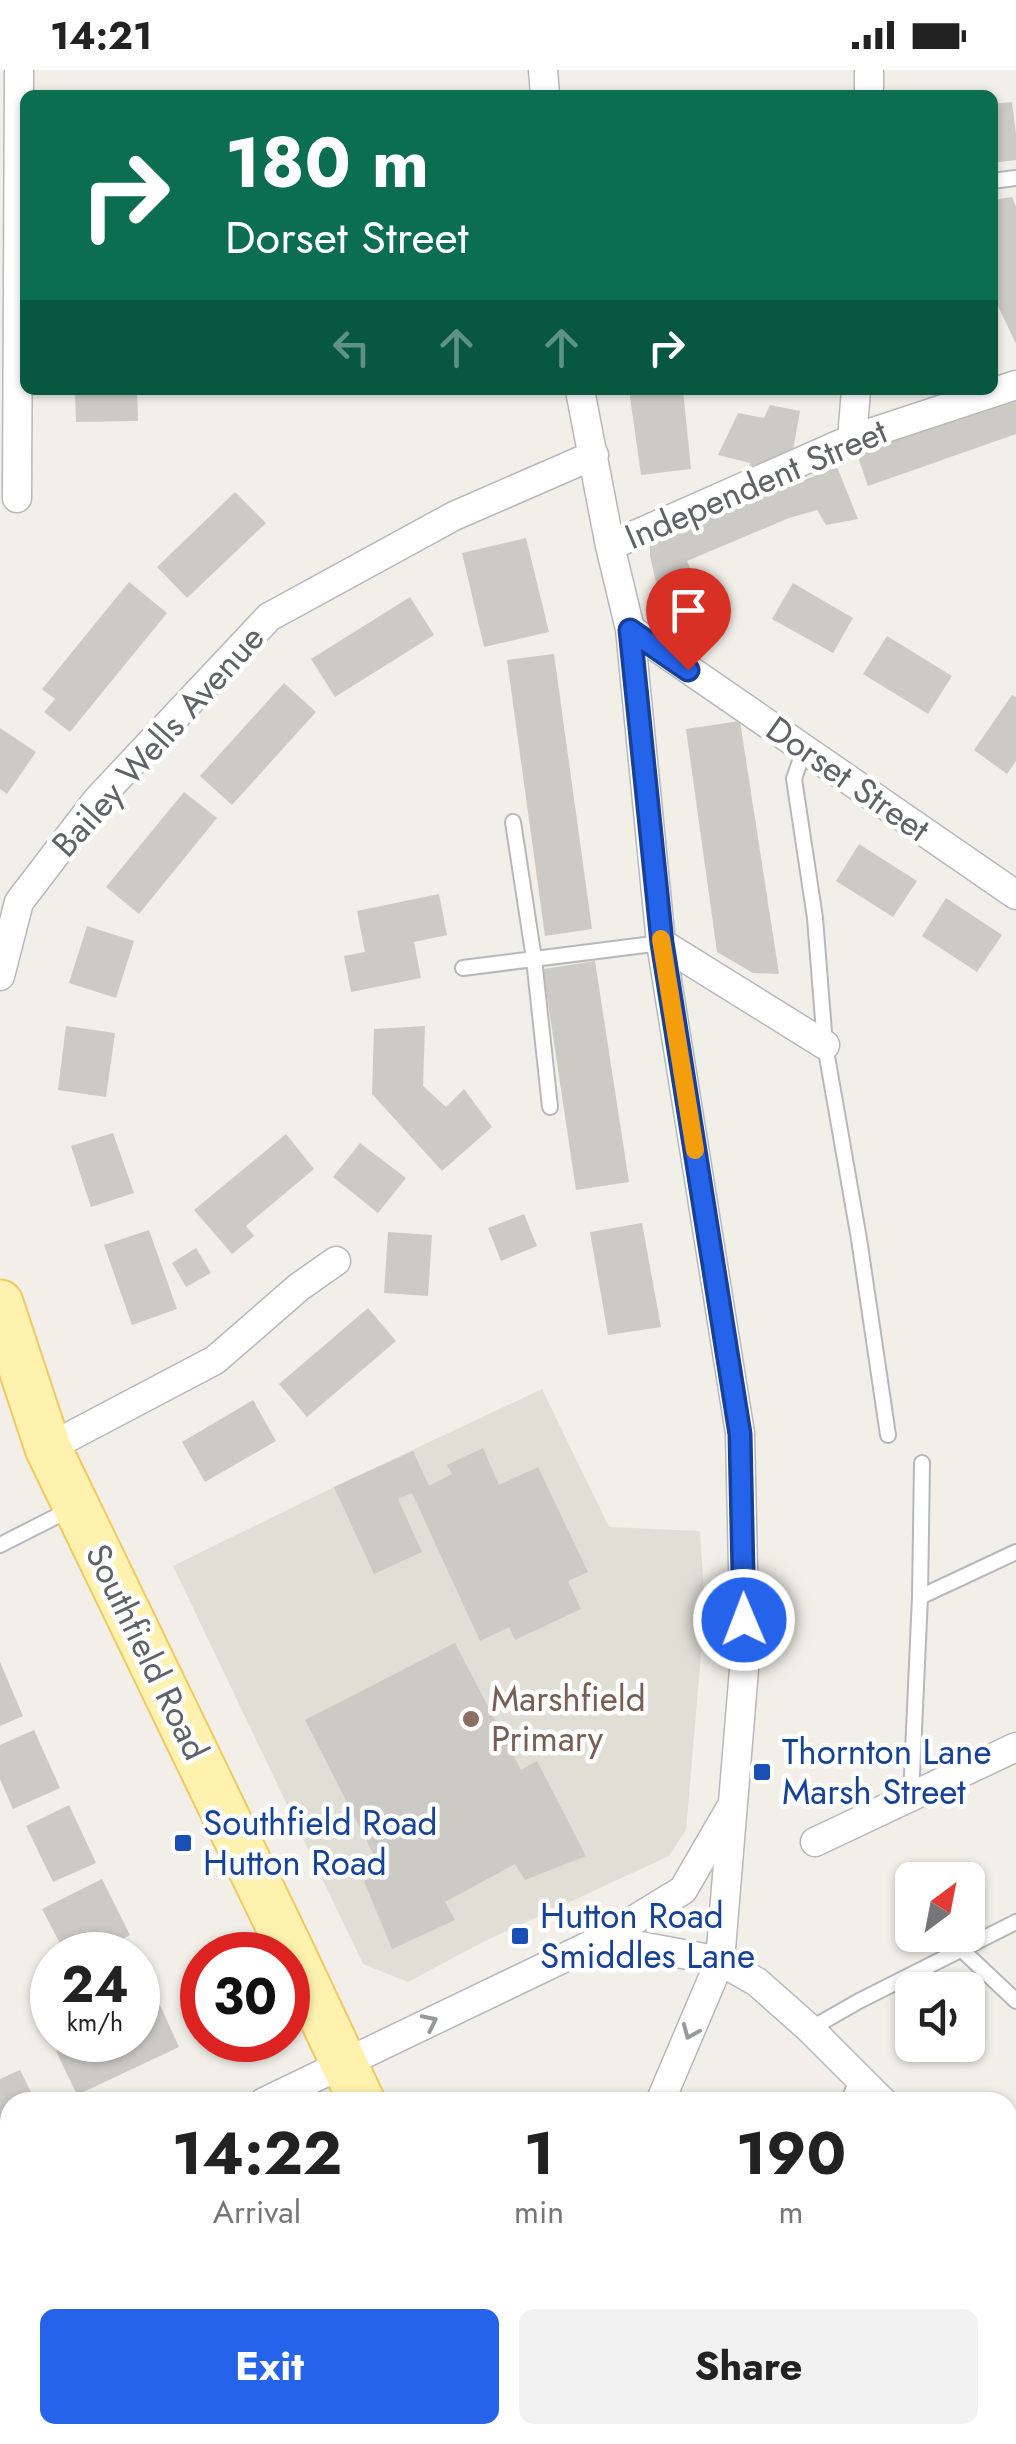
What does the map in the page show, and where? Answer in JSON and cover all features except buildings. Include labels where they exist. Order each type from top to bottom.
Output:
[{"type":"main road","name":"Southfield Road","points":[[0,1303],[48,1448],[292,1951],[352,2084]]},
{"type":"street","points":[[19,70],[20,173]]},
{"type":"street","points":[[17,498],[20,332]]},
{"type":"street","points":[[581,395],[630,630],[662,943],[740,1434],[746,1657],[720,1961],[664,2092]]},
{"type":"street","points":[[852,439],[856,395]]},
{"type":"street","name":"Independent Street","points":[[610,546],[852,439],[988,395]]},
{"type":"street","name":"Bailey Wells Avenue","points":[[0,976],[19,902],[98,799],[269,617],[454,516],[594,455]]},
{"type":"street","name":"Dorset Street","points":[[630,630],[804,749],[1012,883]]},
{"type":"street","points":[[662,943],[825,1045]]},
{"type":"street","points":[[48,1448],[215,1360],[299,1286],[336,1262]]},
{"type":"street","points":[[814,1842],[1016,1746]]},
{"type":"street","points":[[313,2092],[352,2084],[683,1890],[734,1798]]},
{"type":"street","points":[[603,1939],[720,1961],[758,1982],[810,2029],[853,2090]]},
{"type":"lane","points":[[804,749],[794,779],[814,918],[825,1045],[888,1435]]},
{"type":"lane","points":[[513,822],[534,959],[550,1107]]},
{"type":"lane","points":[[463,968],[662,943]]},
{"type":"lane","points":[[911,1798],[922,1463]]},
{"type":"lane","points":[[0,1545],[76,1506]]},
{"type":"lane","points":[[920,1597],[1016,1552]]},
{"type":"lane","points":[[985,1937],[1016,1922]]},
{"type":"lane","points":[[810,2029],[955,1952]]},
{"type":"lane","points":[[964,1952],[1016,2001]]},
{"type":"shaded area","name":"Marshfield Primary","points":[[542,1389],[609,1527],[700,1531],[705,1609],[686,1830],[669,1856],[485,1941],[408,1982],[363,1964],[173,1566]]},
{"type":"slow traffic","points":[[661,939],[695,1150]]},
{"type":"place","name":"Marshfield Primary","points":[[471,1719]]},
{"type":"place","name":"Thornton Lane Marsh Street","points":[[762,1772]]},
{"type":"place","name":"Southfield Road Hutton Road","points":[[183,1843]]},
{"type":"place","name":"Hutton Road Smiddles Lane","points":[[520,1936]]},
{"type":"route","points":[[688,670],[630,630],[662,943],[740,1434],[744,1620]]}]
